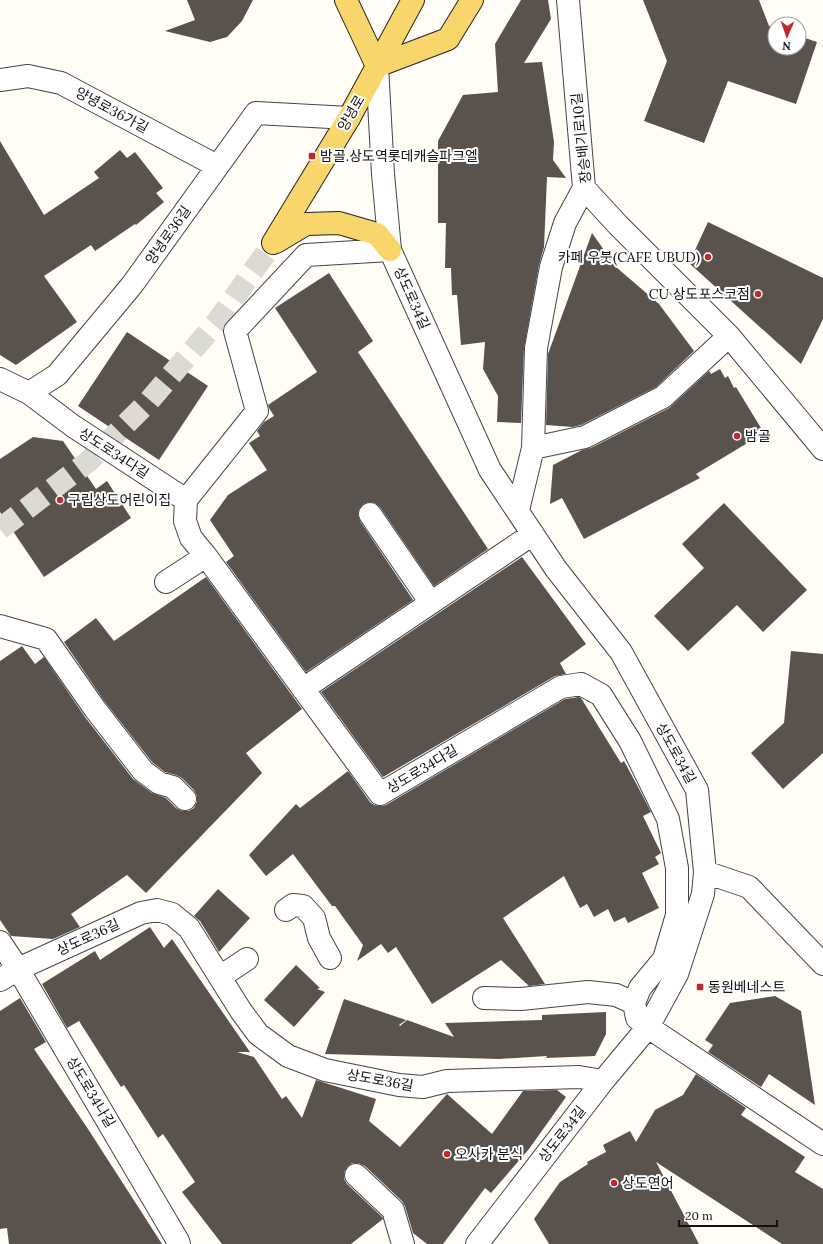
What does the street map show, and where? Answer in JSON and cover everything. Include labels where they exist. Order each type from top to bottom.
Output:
[{"type":"main road","points":[[346,0],[378,66],[448,39],[472,0]]},
{"type":"main road","name":"양녕로","points":[[390,250],[377,234],[339,223],[306,224],[273,243],[349,118],[413,0]]},
{"type":"street","name":"장승배기로10길","points":[[568,0],[584,188],[618,225],[729,336],[823,449]]},
{"type":"street","name":"상도로34길","points":[[378,66],[383,174],[390,250],[490,470],[556,569],[621,652],[697,790],[705,872],[703,894],[677,974],[648,1027],[603,1081],[477,1244]]},
{"type":"street","name":"양녕로36가길","points":[[0,80],[28,76],[61,83],[217,166]]},
{"type":"street","name":"양녕로36길","points":[[30,393],[57,375],[137,279],[256,113],[349,118]]},
{"type":"street","points":[[518,510],[533,448],[536,348],[551,267],[565,223],[584,188]]},
{"type":"street","points":[[186,500],[257,411],[235,331],[306,255],[390,250]]},
{"type":"street","points":[[533,448],[585,437],[663,397],[729,336]]},
{"type":"street","points":[[0,379],[30,393]]},
{"type":"street","name":"상도로34다길","points":[[30,393],[73,426],[186,500],[186,521],[191,538],[206,556],[380,794],[560,687],[581,684],[601,695],[630,741],[668,819],[677,868],[677,915],[664,959],[640,988],[634,1003]]},
{"type":"street","points":[[370,514],[431,603]]},
{"type":"street","points":[[303,689],[533,534]]},
{"type":"street","points":[[166,582],[206,556]]},
{"type":"street","points":[[0,626],[46,639],[95,709],[143,771],[159,783],[173,787],[185,799]]},
{"type":"street","points":[[705,872],[749,887],[823,964]]},
{"type":"street","points":[[286,910],[293,905],[303,906],[314,918],[319,938],[330,958]]},
{"type":"street","name":"상도로36길","points":[[9,975],[141,913],[157,910],[172,914],[189,928],[241,1011],[258,1034],[288,1056],[325,1070],[399,1085],[423,1088],[446,1081],[579,1077],[603,1081]]},
{"type":"street","name":"상도로34나길","points":[[0,942],[9,975],[179,1244]]},
{"type":"street","points":[[220,978],[247,959]]},
{"type":"street","points":[[484,998],[521,999],[588,992],[616,995],[634,1003],[637,1018],[648,1027],[823,1144]]},
{"type":"street","points":[[356,1175],[393,1210],[403,1244]]},
{"type":"building","points":[[187,0],[253,0],[242,21],[227,37],[210,42],[165,31],[195,20]]},
{"type":"building","points":[[521,0],[548,0],[551,19],[524,63],[542,62],[554,142],[553,160],[566,178],[547,177],[544,247],[539,265],[524,348],[521,423],[497,422],[498,396],[483,369],[485,342],[461,345],[457,295],[452,295],[451,268],[445,268],[446,223],[438,223],[438,141],[463,95],[498,92],[495,44]]},
{"type":"building","points":[[643,0],[759,0],[767,21],[767,56],[807,56],[807,39],[817,42],[796,104],[728,81],[704,143],[644,121],[667,61]]},
{"type":"building","points":[[0,141],[44,215],[99,178],[94,172],[120,150],[127,158],[135,152],[163,188],[156,193],[164,202],[136,225],[135,224],[95,251],[91,245],[44,276],[77,322],[16,365],[0,355]]},
{"type":"building","points":[[708,222],[823,278],[823,319],[801,364],[689,263]]},
{"type":"building","points":[[592,233],[616,267],[659,304],[694,351],[656,387],[581,425],[573,427],[546,425],[548,354]]},
{"type":"building","points":[[329,273],[373,341],[358,352],[488,549],[434,586],[380,507],[375,503],[369,502],[363,504],[359,509],[358,515],[360,521],[413,600],[306,672],[226,562],[234,556],[210,520],[228,495],[267,470],[249,443],[260,436],[257,431],[264,422],[274,416],[268,405],[317,372],[275,308]]},
{"type":"building","points":[[127,332],[208,386],[159,460],[78,406]]},
{"type":"building","points":[[720,369],[725,378],[728,376],[734,388],[736,387],[764,433],[696,474],[700,478],[584,539],[562,498],[550,504],[553,465],[582,450],[591,448],[669,408],[709,371],[711,374]]},
{"type":"building","name":"구립상도어린이집","points":[[33,437],[63,441],[96,489],[107,481],[131,518],[44,577],[0,512],[0,459]]},
{"type":"building","points":[[724,503],[807,590],[763,632],[737,605],[688,651],[654,616],[704,568],[682,544]]},
{"type":"building","points":[[522,557],[586,644],[560,663],[566,674],[555,676],[383,777],[321,692]]},
{"type":"building","points":[[206,577],[302,709],[246,753],[262,773],[146,893],[127,875],[71,914],[80,927],[53,939],[11,936],[0,920],[0,661],[22,646],[35,664],[44,657],[85,717],[133,779],[152,793],[166,798],[176,808],[182,811],[189,811],[194,808],[197,802],[197,796],[194,790],[182,778],[165,772],[152,762],[105,702],[64,642],[96,618],[114,641]]},
{"type":"building","points":[[791,651],[823,654],[823,753],[783,789],[751,753],[784,723]]},
{"type":"building","points":[[579,697],[621,763],[624,761],[651,812],[643,816],[661,853],[655,857],[659,864],[642,873],[659,908],[628,923],[625,917],[614,922],[608,909],[594,917],[587,904],[580,908],[564,876],[503,918],[545,984],[529,986],[501,960],[432,1004],[396,947],[388,953],[381,944],[357,961],[363,945],[335,906],[332,906],[293,854],[266,876],[249,855],[296,804],[300,808],[348,771],[370,802],[374,805],[386,805],[565,699]]},
{"type":"building","points":[[218,889],[250,918],[219,952],[200,921],[194,916]]},
{"type":"building","points":[[150,927],[164,948],[172,939],[250,1052],[237,1052],[254,1057],[282,1099],[286,1096],[302,1118],[316,1080],[376,1099],[369,1121],[400,1147],[447,1094],[492,1134],[523,1091],[557,1090],[566,1097],[529,1149],[491,1193],[485,1188],[443,1244],[427,1244],[413,1233],[405,1206],[402,1201],[365,1166],[359,1163],[352,1163],[344,1172],[344,1179],[347,1184],[383,1219],[351,1244],[222,1244],[182,1192],[195,1182],[163,1134],[158,1138],[124,1085],[121,1087],[79,1021],[67,1028],[42,984],[95,951],[100,960]]},
{"type":"building","points":[[296,965],[320,988],[317,989],[325,992],[294,1027],[264,1000]]},
{"type":"building","points":[[775,996],[801,1011],[815,1105],[769,1074],[761,1087],[708,1052],[713,1045],[705,1040],[730,1003]]},
{"type":"building","points":[[20,998],[46,1042],[34,1049],[88,1129],[162,1244],[9,1244],[7,1228],[0,1229],[0,1011]]},
{"type":"building","points":[[344,999],[406,1020],[399,1025],[400,1026],[407,1020],[454,1037],[445,1023],[542,1020],[542,1015],[606,1012],[606,1034],[595,1056],[546,1058],[547,1056],[499,1059],[325,1054]]},
{"type":"building","points":[[696,1074],[746,1108],[741,1115],[805,1157],[795,1172],[823,1189],[823,1244],[782,1244],[656,1162],[699,1244],[549,1244],[534,1219],[560,1182],[588,1164],[587,1162],[606,1152],[603,1145],[630,1131],[636,1142],[655,1110],[683,1095]]},
{"type":"tunnel","points":[[0,529],[89,461],[149,401],[216,323],[273,243]]},
{"type":"place","name":"밤골.상도역롯데캐슬파크엘","points":[[312,156]]},
{"type":"place","name":"카페 우붓(CAFE UBUD)","points":[[708,257]]},
{"type":"place","name":"CU 상도포스코점","points":[[758,294]]},
{"type":"place","name":"밤골","points":[[737,436]]},
{"type":"place","name":"구립상도어린이집","points":[[60,500]]},
{"type":"place","name":"동원베네스트","points":[[700,987]]},
{"type":"place","name":"오사카 분식","points":[[447,1154]]},
{"type":"place","name":"상도연어","points":[[614,1183]]}]
